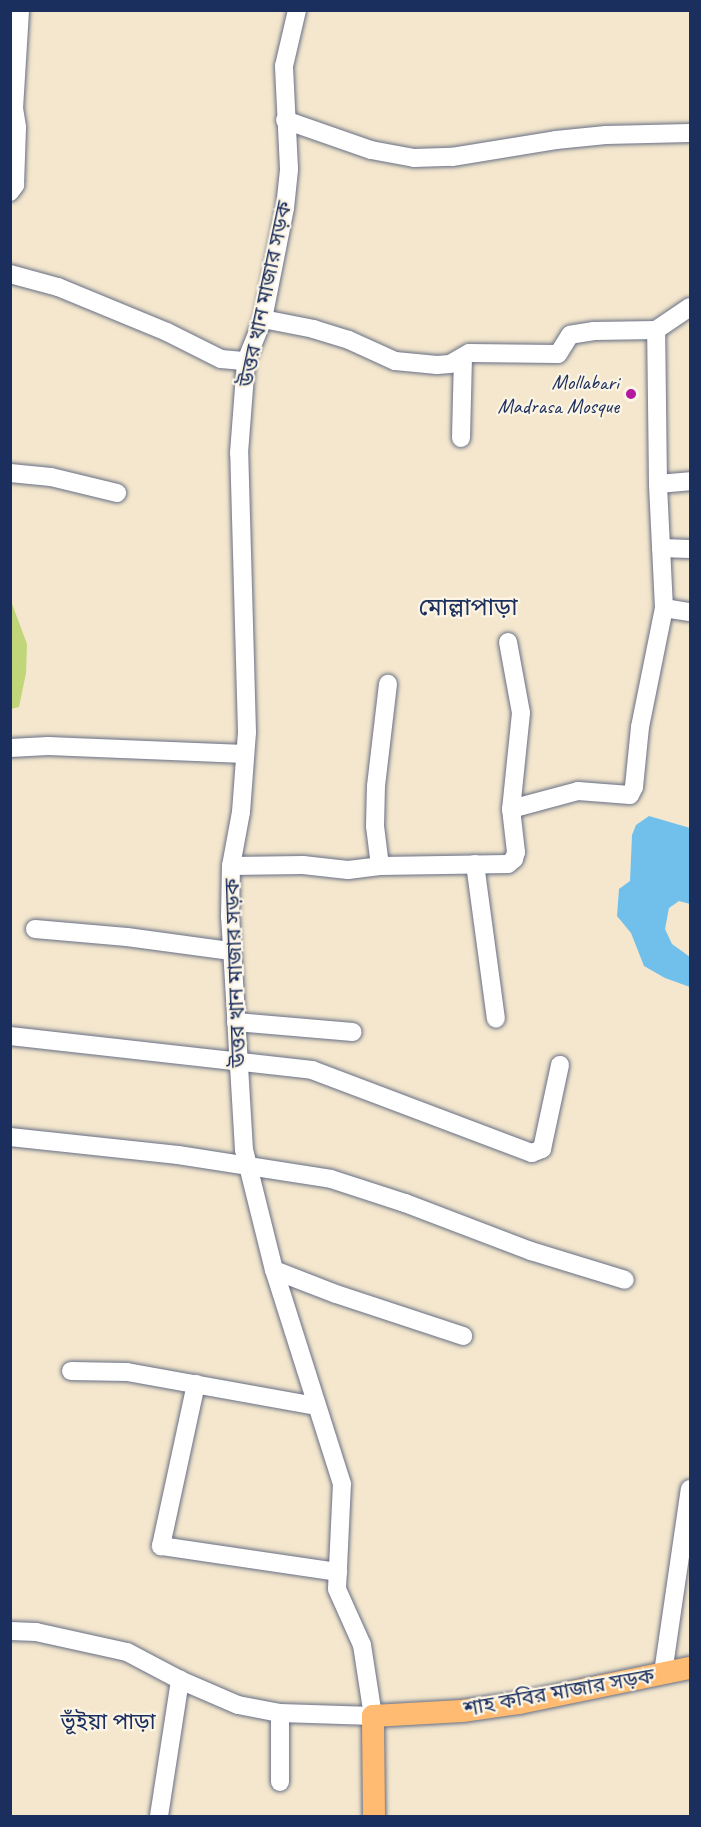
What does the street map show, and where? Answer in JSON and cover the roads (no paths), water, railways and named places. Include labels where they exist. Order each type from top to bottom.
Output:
[{"type":"main road","name":"শাহ কবির মাজার সড়ক","points":[[373,1716],[462,1711],[519,1703],[690,1668]]},
{"type":"main road","name":"উত্তর খান মাজার সড়ক","points":[[373,1716],[374,1816]]},
{"type":"street","points":[[10,192],[15,184],[17,128],[14,109],[20,10]]},
{"type":"street","name":"উত্তর খান মাজার সড়ক","points":[[297,10],[284,66],[289,169],[285,208],[263,319],[246,362],[239,453],[245,754],[241,812],[231,866],[231,951],[246,1165],[274,1270],[342,1484],[337,1589],[362,1645],[373,1716]]},
{"type":"street","points":[[285,120],[370,150],[414,158],[452,158],[556,140],[606,135],[690,133]]},
{"type":"street","points":[[10,274],[58,287],[166,332],[221,359],[246,362]]},
{"type":"street","points":[[263,319],[314,329],[410,364],[437,365],[463,358],[469,353],[558,354],[570,335],[656,330],[690,307]]},
{"type":"street","points":[[511,809],[578,791],[630,795],[634,787],[640,727],[664,608],[658,484],[656,330]]},
{"type":"street","points":[[462,438],[463,358]]},
{"type":"street","points":[[10,473],[51,477],[117,493]]},
{"type":"street","points":[[658,484],[690,482]]},
{"type":"street","points":[[661,548],[690,549]]},
{"type":"street","points":[[664,608],[690,612]]},
{"type":"street","points":[[231,866],[303,865],[348,870],[380,866],[508,864],[514,859],[515,838],[511,809],[521,713],[508,642]]},
{"type":"street","points":[[380,866],[375,826],[376,786],[388,684]]},
{"type":"street","points":[[10,748],[48,746],[245,754]]},
{"type":"street","points":[[475,864],[496,1019]]},
{"type":"street","points":[[35,929],[127,937],[231,951]]},
{"type":"street","points":[[236,1022],[353,1032]]},
{"type":"street","points":[[10,1036],[312,1070],[532,1153],[542,1149],[560,1065]]},
{"type":"street","points":[[10,1137],[109,1146],[331,1179],[405,1203],[531,1251],[625,1280]]},
{"type":"street","points":[[274,1270],[336,1294],[463,1336]]},
{"type":"street","points":[[71,1371],[127,1372],[316,1406]]},
{"type":"street","points":[[196,1384],[161,1546],[338,1572]]},
{"type":"street","points":[[663,1673],[690,1489]]},
{"type":"street","name":"শাহ কবির মাজার সড়ক","points":[[10,1631],[36,1632],[127,1652],[180,1680],[238,1705],[280,1713],[373,1716]]},
{"type":"street","points":[[159,1816],[180,1680]]},
{"type":"street","points":[[280,1713],[280,1782]]},
{"type":"water","points":[[649,816],[690,828],[690,904],[679,901],[669,908],[665,929],[672,944],[690,957],[690,987],[665,978],[644,966],[631,933],[617,916],[619,889],[630,881],[632,835],[636,825]]},
{"type":"place","name":"Mollabari Madrasa Mosque","points":[[631,394]]},
{"type":"district","name":"মোল্লাপাড়া","points":[[468,608]]},
{"type":"district","name":"ভূঁইয়া পাড়া","points":[[108,1723]]}]
